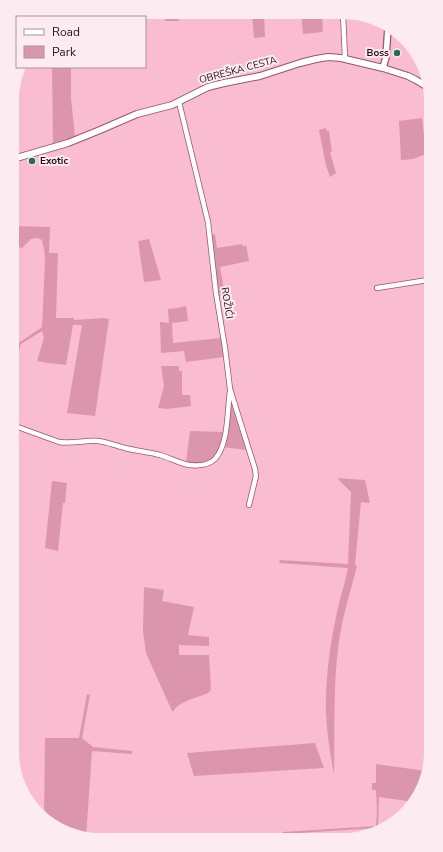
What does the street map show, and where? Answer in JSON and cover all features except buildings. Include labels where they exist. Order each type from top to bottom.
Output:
[{"type":"main road","name":"OBREŠKA CESTA","points":[[19,157],[68,143],[137,114],[166,107],[208,87],[260,76],[308,60],[328,57],[345,58],[408,76],[422,84]]},
{"type":"street","points":[[343,19],[345,58]]},
{"type":"street","points":[[383,68],[386,57],[388,33]]},
{"type":"street","name":"ROŽIĆI","points":[[179,102],[208,222],[230,389],[255,469],[256,476],[249,505]]},
{"type":"street","points":[[377,288],[424,281]]},
{"type":"street","points":[[19,427],[59,442],[99,441],[162,456],[188,464],[202,465],[212,461],[215,458],[219,453],[224,440],[228,419],[230,389]]},
{"type":"green space","points":[[165,19],[179,19],[179,21],[165,21]]},
{"type":"green space","points":[[252,19],[264,19],[265,37],[254,38]]},
{"type":"green space","points":[[302,19],[322,19],[323,32],[303,34]]},
{"type":"green space","points":[[52,68],[71,68],[71,98],[75,137],[53,145]]},
{"type":"green space","points":[[422,118],[424,155],[413,159],[401,160],[399,121]]},
{"type":"green space","points":[[326,128],[327,131],[329,131],[332,152],[330,152],[336,173],[330,177],[326,166],[319,130]]},
{"type":"green space","points":[[19,226],[50,227],[49,253],[58,253],[56,318],[74,318],[74,320],[109,319],[95,416],[67,413],[82,325],[73,325],[66,365],[37,361],[44,338],[42,331],[21,344],[19,350],[19,342],[42,327],[45,261],[42,240],[38,238],[31,239],[22,248],[19,247]]},
{"type":"green space","points":[[215,234],[217,248],[242,244],[243,247],[246,245],[249,261],[220,267],[225,295],[219,296],[211,235]]},
{"type":"green space","points":[[149,239],[161,280],[144,282],[138,241]]},
{"type":"green space","points":[[186,306],[188,321],[172,323],[173,343],[221,338],[224,357],[186,362],[184,351],[161,353],[160,322],[169,323],[168,309]]},
{"type":"green space","points":[[161,366],[179,366],[179,371],[182,371],[182,395],[190,395],[191,406],[167,409],[158,408],[164,386]]},
{"type":"green space","points":[[230,400],[246,450],[223,447]]},
{"type":"green space","points":[[190,431],[223,432],[219,447],[213,458],[202,463],[186,462]]},
{"type":"green space","points":[[337,478],[365,480],[370,503],[361,502],[355,565],[357,566],[339,639],[335,680],[334,774],[327,729],[326,688],[332,637],[348,568],[279,563],[280,560],[348,564],[351,492]]},
{"type":"green space","points":[[52,481],[67,483],[65,503],[63,503],[58,551],[45,548]]},
{"type":"green space","points":[[144,587],[164,590],[162,601],[194,607],[188,635],[209,637],[209,646],[179,645],[179,655],[209,655],[211,689],[208,693],[179,705],[174,711],[172,711],[146,653],[143,631]]},
{"type":"green space","points":[[87,694],[90,695],[82,738],[93,747],[132,751],[132,754],[92,751],[86,831],[69,827],[59,822],[44,810],[45,738],[79,738]]},
{"type":"green space","points":[[315,743],[324,768],[194,776],[187,753]]},
{"type":"green space","points":[[376,764],[422,770],[418,783],[407,801],[379,797],[378,825],[370,828],[283,833],[376,826],[376,790],[372,790],[372,783],[376,783]]},
{"type":"place","name":"Boss","points":[[397,53]]},
{"type":"place","name":"Exotic","points":[[32,161]]}]
